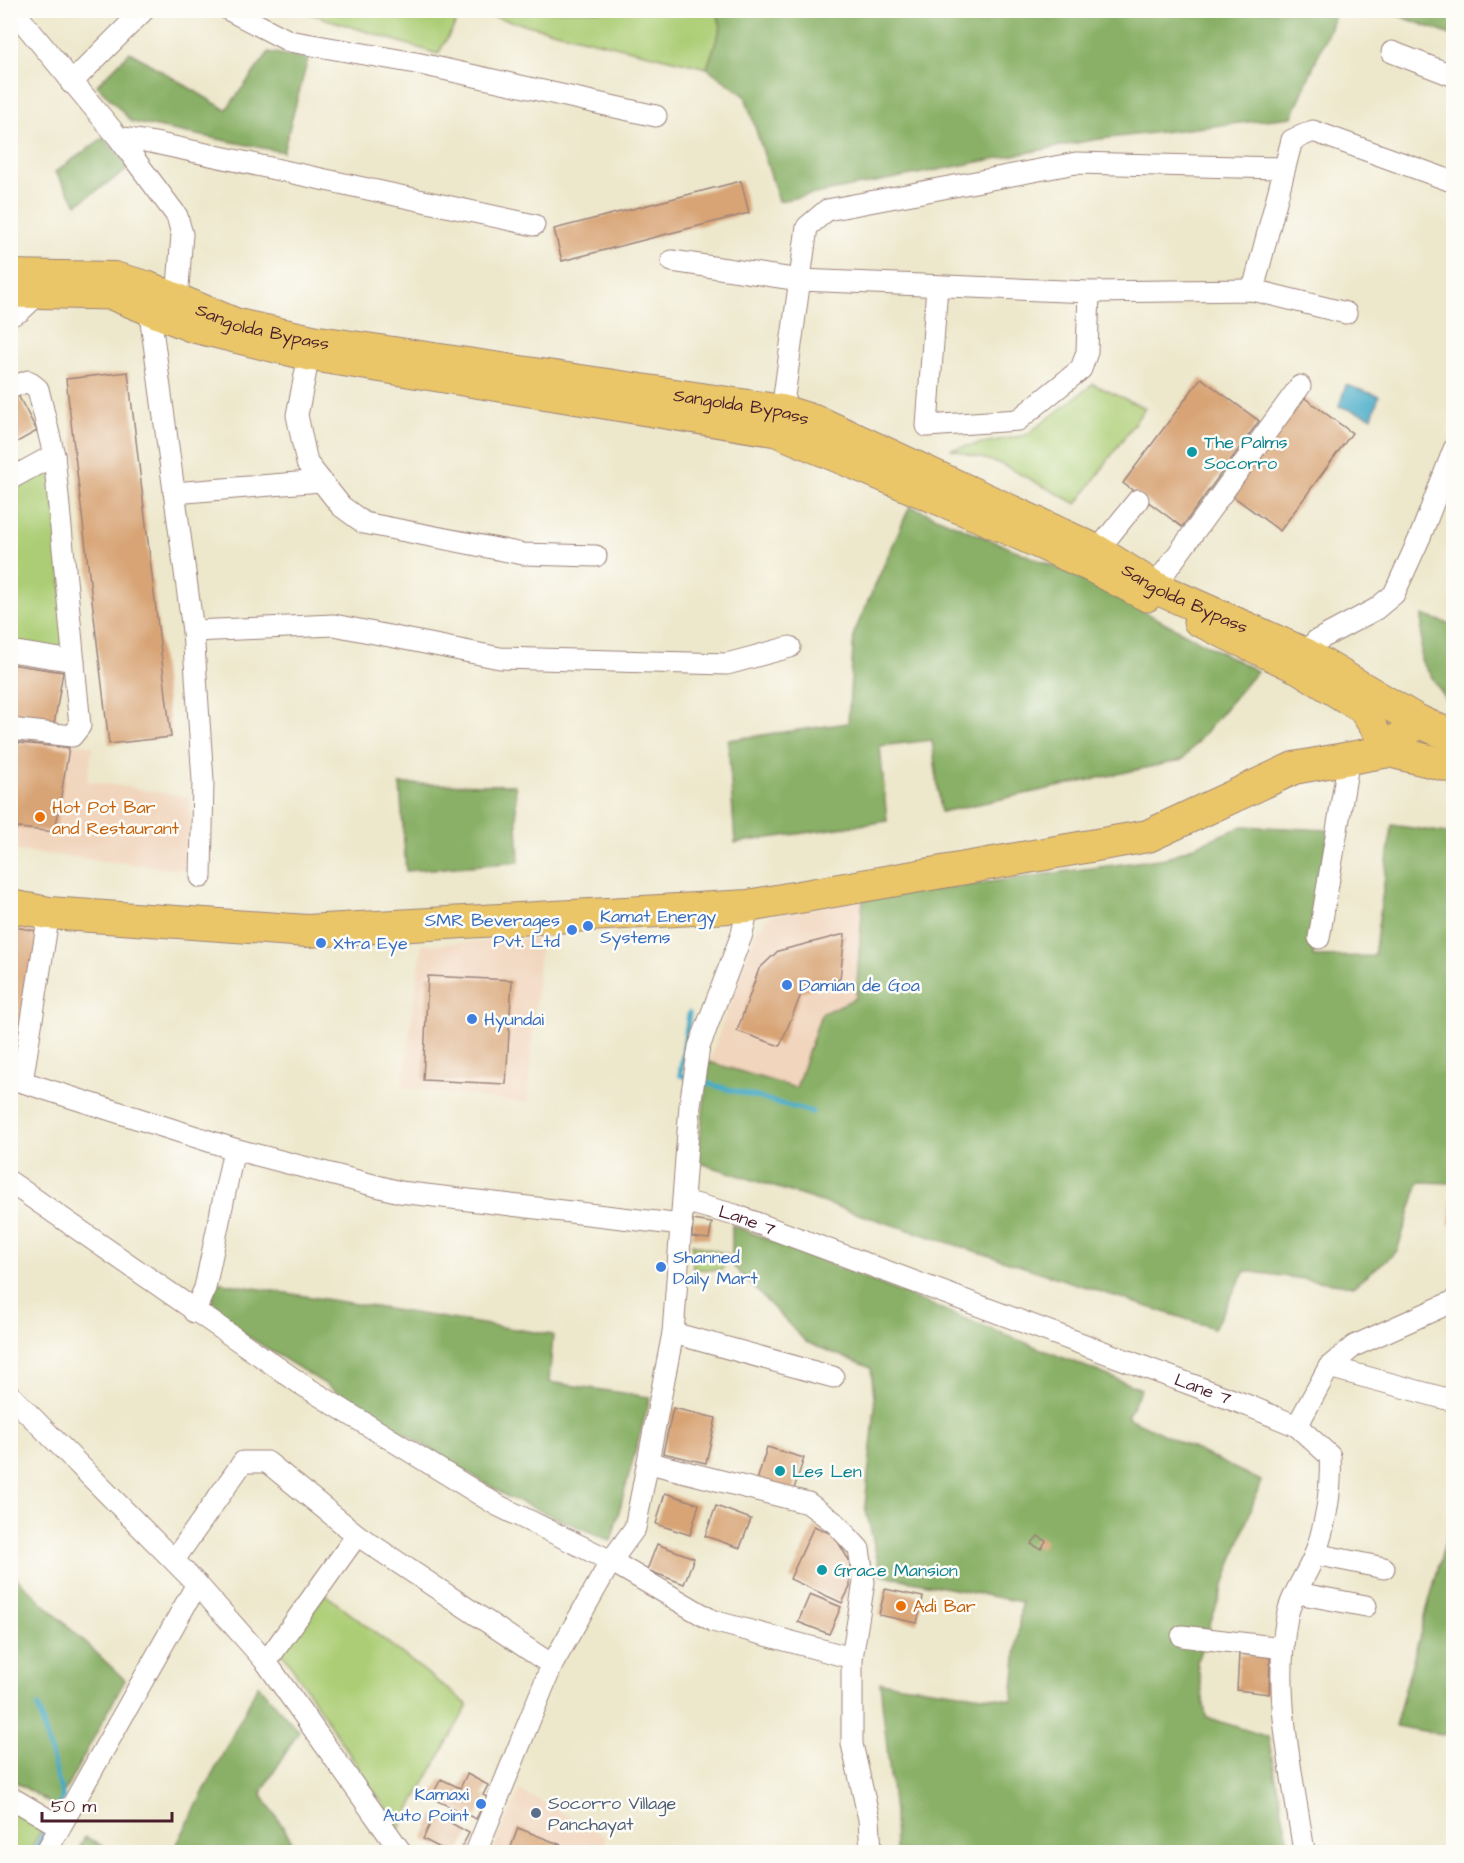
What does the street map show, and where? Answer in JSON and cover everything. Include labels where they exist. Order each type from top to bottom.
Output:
[{"type":"highway","name":"Sangolda Bypass","points":[[21,281],[114,278],[157,299],[310,349],[782,411],[820,423],[1096,551],[1154,587],[1305,654],[1416,720],[1454,736]]},
{"type":"highway","points":[[1389,751],[1416,720]]},
{"type":"highway","points":[[10,906],[49,913],[307,932],[748,906],[1148,836],[1294,768],[1389,751],[1454,767]]},
{"type":"main road","name":"Sangolda Bypass","points":[[310,349],[776,433],[875,472],[1092,569],[1150,600],[1300,671],[1362,710],[1389,751]]},
{"type":"street","points":[[13,10],[71,83],[118,137],[177,216],[182,234],[157,299],[174,493],[193,630],[203,781],[201,877]]},
{"type":"street","points":[[71,83],[144,10]]},
{"type":"street","points":[[229,10],[289,41],[416,63],[656,116]]},
{"type":"street","points":[[1392,52],[1454,76]]},
{"type":"street","points":[[1253,290],[1292,140],[1313,131],[1454,182]]},
{"type":"street","points":[[118,137],[156,142],[534,225]]},
{"type":"street","points":[[782,411],[807,227],[827,210],[1076,163],[1283,168]]},
{"type":"street","points":[[672,261],[800,280],[1089,292],[1253,290],[1346,313]]},
{"type":"street","points":[[10,316],[20,311],[21,281]]},
{"type":"street","points":[[937,286],[927,426],[1018,420],[1081,369],[1087,352],[1089,292]]},
{"type":"street","points":[[310,349],[297,415],[307,463],[341,506],[364,523],[523,554],[596,556]]},
{"type":"street","points":[[10,388],[28,381],[38,389],[54,455],[80,726],[72,736],[10,729]]},
{"type":"street","points":[[1154,587],[1300,386]]},
{"type":"street","points":[[1305,654],[1316,641],[1376,609],[1394,594],[1420,537],[1454,449]]},
{"type":"street","points":[[10,479],[54,455]]},
{"type":"street","points":[[174,493],[321,481]]},
{"type":"street","points":[[1096,551],[1138,500]]},
{"type":"street","points":[[193,630],[334,625],[500,658],[727,664],[790,647]]},
{"type":"street","points":[[10,651],[74,661]]},
{"type":"street","points":[[1319,938],[1349,758]]},
{"type":"street","points":[[476,1852],[552,1665],[611,1561],[635,1528],[650,1463],[673,1334],[690,1106],[699,1047],[742,934],[748,906]]},
{"type":"street","points":[[49,913],[16,1080],[234,1149],[400,1192],[682,1225]]},
{"type":"street","points":[[194,1312],[205,1288],[234,1149]]},
{"type":"street","points":[[10,1182],[194,1312],[301,1384],[496,1505],[611,1561],[713,1621],[852,1658]]},
{"type":"street","name":"Lane 7","points":[[684,1201],[735,1215],[1297,1426],[1330,1456],[1332,1485],[1315,1554],[1287,1614],[1283,1648],[1281,1698],[1304,1852]]},
{"type":"street","points":[[1297,1426],[1329,1367],[1354,1346],[1454,1301]]},
{"type":"street","points":[[673,1334],[833,1377]]},
{"type":"street","points":[[1329,1367],[1454,1401]]},
{"type":"street","points":[[10,1395],[174,1560],[266,1662],[400,1852]]},
{"type":"street","points":[[174,1560],[243,1462],[267,1462],[357,1535],[552,1665]]},
{"type":"street","points":[[650,1463],[808,1503],[835,1523],[860,1549],[864,1582],[852,1658],[852,1744],[869,1819],[871,1852]]},
{"type":"street","points":[[266,1662],[357,1535]]},
{"type":"street","points":[[1315,1554],[1384,1568]]},
{"type":"street","points":[[46,1852],[197,1584]]},
{"type":"street","points":[[1297,1593],[1366,1606]]},
{"type":"street","points":[[1182,1636],[1283,1648]]},
{"type":"street","points":[[10,1797],[59,1826]]},
{"type":"shaded area","points":[[11,736],[93,746],[87,781],[190,797],[191,871],[11,850]]},
{"type":"shaded area","points":[[863,899],[857,998],[821,1014],[797,1088],[709,1062],[756,931],[770,916]]},
{"type":"shaded area","points":[[541,938],[527,1103],[402,1088],[422,945]]},
{"type":"shaded area","name":"Socorro Village Panchayat","points":[[519,1790],[606,1836],[600,1852],[493,1852]]},
{"type":"green space","points":[[717,10],[1337,11],[1292,117],[1092,140],[779,201],[745,96],[707,68],[721,27]]},
{"type":"green space","points":[[301,11],[463,11],[438,54]]},
{"type":"green space","points":[[468,11],[717,11],[721,27],[707,68]]},
{"type":"green space","points":[[1386,11],[1453,11],[1453,36]]},
{"type":"green space","points":[[130,52],[226,110],[269,52],[308,59],[283,152],[132,122],[97,85]]},
{"type":"green space","points":[[103,138],[130,168],[77,204],[55,172]]},
{"type":"green space","points":[[1093,384],[1145,408],[1077,504],[1001,464],[951,449],[1026,435]]},
{"type":"green space","points":[[52,468],[67,651],[11,643],[11,491]]},
{"type":"green space","points":[[910,506],[1072,574],[1257,671],[1182,760],[941,812],[932,740],[880,746],[887,821],[735,843],[728,740],[848,723],[854,633]]},
{"type":"green space","points":[[1422,615],[1453,625],[1453,711],[1421,660]]},
{"type":"green space","points":[[400,784],[515,785],[519,862],[406,871]]},
{"type":"green space","points":[[1392,825],[1453,834],[1453,1183],[1419,1182],[1397,1251],[1354,1286],[1245,1271],[1214,1328],[697,1162],[709,1062],[796,1088],[821,1014],[856,998],[863,899],[1166,858],[1243,826],[1328,830],[1313,957],[1374,956]]},
{"type":"green space","points":[[732,1225],[1141,1389],[1127,1417],[1261,1481],[1197,1661],[1206,1717],[1268,1737],[1290,1852],[895,1852],[894,1813],[880,1682],[1012,1700],[1021,1602],[881,1575],[865,1506],[875,1408],[871,1368],[806,1342],[732,1265]]},
{"type":"green space","points":[[692,1244],[727,1254],[722,1270],[693,1269]]},
{"type":"green space","points":[[216,1282],[553,1335],[549,1382],[650,1397],[611,1541],[506,1496],[210,1313]]},
{"type":"green space","points":[[1453,1514],[1453,1736],[1395,1726]]},
{"type":"green space","points":[[11,1573],[125,1680],[56,1807],[11,1779]]},
{"type":"green space","points":[[325,1594],[468,1705],[399,1829],[282,1652]]},
{"type":"green space","points":[[258,1685],[299,1731],[261,1793],[299,1852],[173,1852]]},
{"type":"green space","points":[[11,1805],[44,1825],[29,1852],[11,1852]]},
{"type":"green space","points":[[85,1837],[114,1852],[77,1852]]},
{"type":"water","points":[[1346,385],[1379,396],[1372,417],[1339,406]]},
{"type":"building","points":[[741,181],[749,213],[562,261],[554,229]]},
{"type":"building","points":[[128,372],[171,737],[109,744],[66,379]]},
{"type":"building","name":"The Palms Socorro","points":[[1201,378],[1259,421],[1182,527],[1123,483]]},
{"type":"building","points":[[18,395],[37,431],[10,446],[10,400]]},
{"type":"building","points":[[1302,396],[1352,433],[1280,531],[1230,494]]},
{"type":"building","points":[[10,664],[63,672],[53,731],[10,724]]},
{"type":"building","points":[[10,742],[69,748],[55,832],[10,827]]},
{"type":"building","points":[[10,926],[42,932],[21,1049],[10,1049]]},
{"type":"building","name":"Damian de Goa","points":[[845,934],[840,979],[802,992],[780,1046],[737,1031],[759,969],[778,951]]},
{"type":"building","points":[[428,976],[512,980],[506,1084],[423,1080]]},
{"type":"building","points":[[1451,1200],[1454,1201],[1454,1225],[1449,1225]]},
{"type":"building","points":[[693,1220],[712,1223],[709,1239],[692,1237]]},
{"type":"building","points":[[673,1408],[716,1418],[706,1463],[663,1453]]},
{"type":"building","name":"Les Len","points":[[767,1447],[804,1458],[792,1495],[756,1484]]},
{"type":"building","points":[[665,1493],[699,1504],[690,1535],[656,1524]]},
{"type":"building","points":[[716,1506],[751,1519],[740,1548],[705,1536]]},
{"type":"building","name":"Grace Mansion","points":[[814,1526],[834,1535],[850,1562],[850,1587],[842,1603],[790,1579]]},
{"type":"building","points":[[1038,1536],[1046,1541],[1041,1549],[1031,1544]]},
{"type":"building","points":[[657,1544],[694,1558],[684,1584],[647,1570]]},
{"type":"building","name":"Adi Bar","points":[[885,1589],[923,1597],[917,1623],[879,1615]]},
{"type":"building","points":[[810,1594],[841,1607],[829,1634],[798,1622]]},
{"type":"building","points":[[1239,1654],[1270,1657],[1269,1694],[1237,1690]]},
{"type":"building","points":[[467,1774],[488,1785],[483,1795],[487,1797],[476,1819],[431,1798],[441,1779],[460,1788]]},
{"type":"building","points":[[435,1814],[469,1833],[459,1852],[448,1852],[423,1839]]},
{"type":"building","points":[[518,1828],[574,1850],[574,1852],[509,1852]]},
{"type":"waterway","points":[[689,1013],[680,1075],[689,1078]]},
{"type":"waterway","points":[[698,1081],[812,1112]]},
{"type":"waterway","points":[[38,1706],[63,1798],[52,1818]]},
{"type":"waterway","points":[[34,1852],[48,1826]]},
{"type":"place","name":"The Palms Socorro","points":[[1192,452]]},
{"type":"place","name":"Hot Pot Bar and Restaurant","points":[[40,817]]},
{"type":"place","name":"Kamat Energy Systems","points":[[588,926]]},
{"type":"place","name":"SMR Beverages Pvt. Ltd","points":[[572,930]]},
{"type":"place","name":"Xtra Eye","points":[[321,943]]},
{"type":"place","name":"Damian de Goa","points":[[787,985]]},
{"type":"place","name":"Hyundai","points":[[472,1019]]},
{"type":"place","name":"Shanned Daily Mart","points":[[661,1267]]},
{"type":"place","name":"Les Len","points":[[780,1471]]},
{"type":"place","name":"Grace Mansion","points":[[822,1570]]},
{"type":"place","name":"Adi Bar","points":[[901,1606]]},
{"type":"place","name":"Kamaxi Auto Point","points":[[481,1804]]},
{"type":"place","name":"Socorro Village Panchayat","points":[[536,1813]]}]
